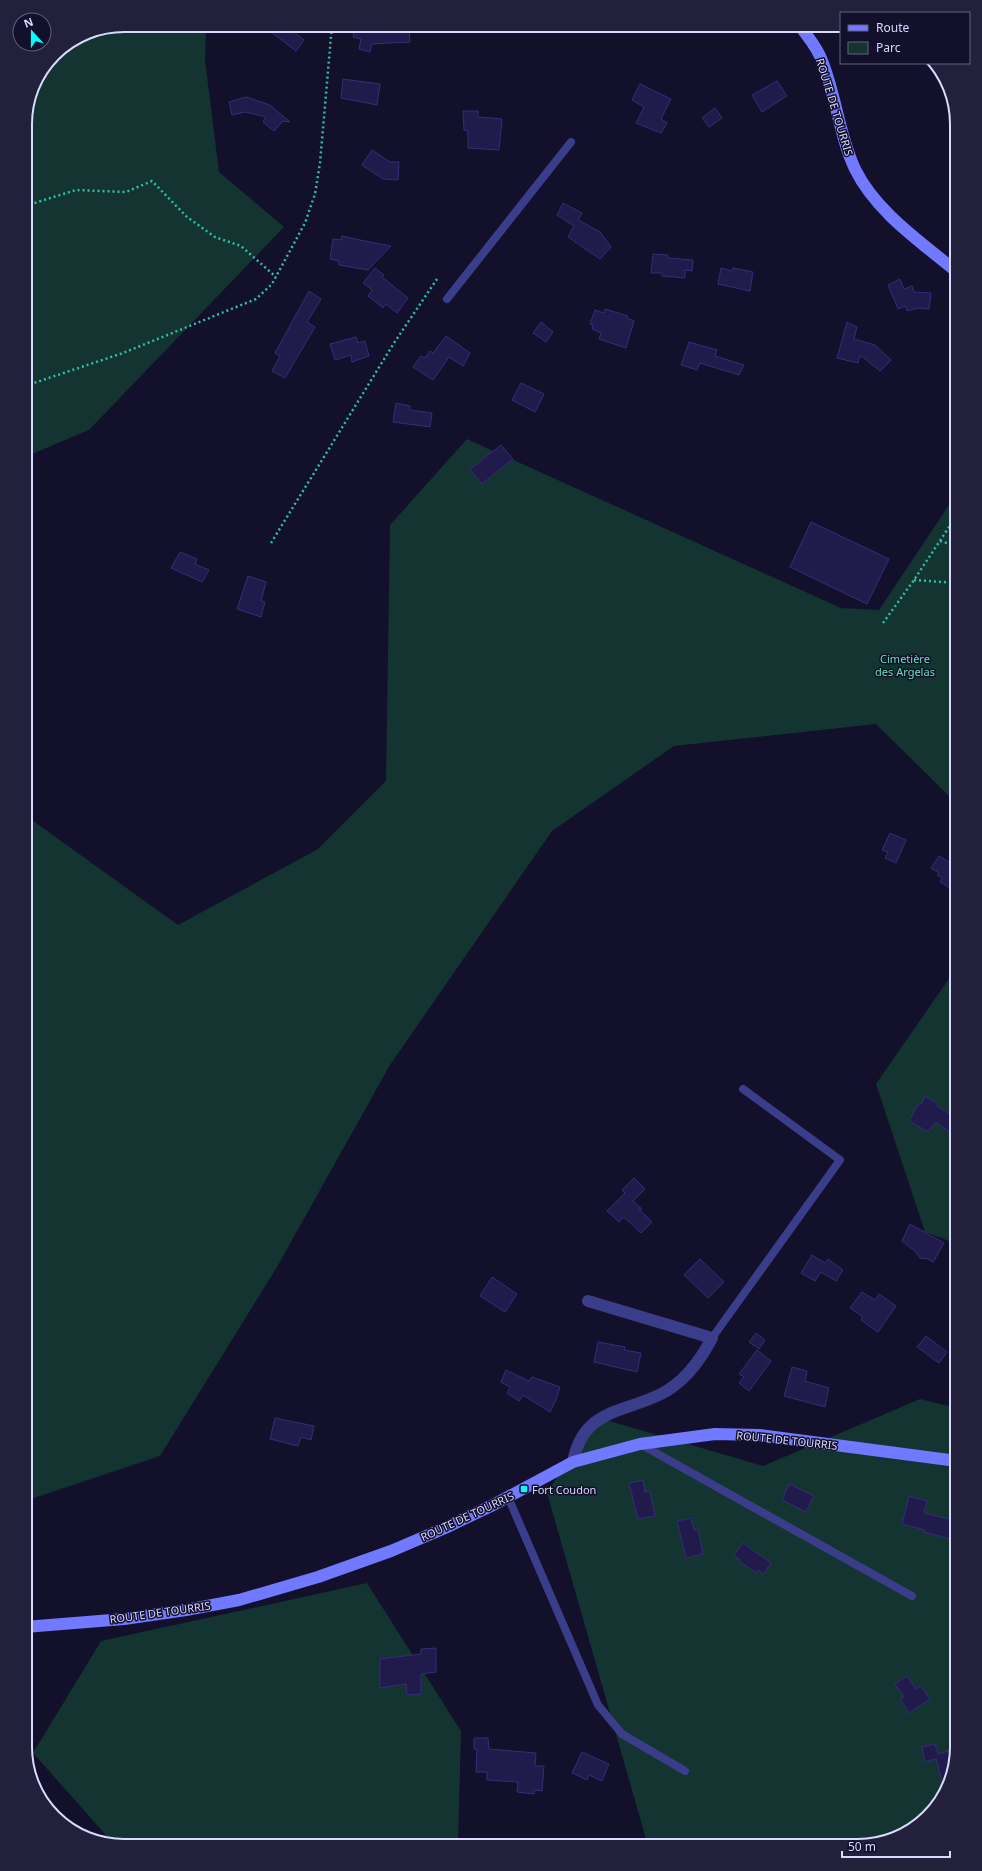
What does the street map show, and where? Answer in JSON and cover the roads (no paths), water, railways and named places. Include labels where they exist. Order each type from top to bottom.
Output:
[{"type":"street","name":"ROUTE DE TOURRIS","points":[[805,32],[820,55],[829,81],[845,145],[856,170],[871,193],[891,216],[950,266]]},
{"type":"street","points":[[573,1462],[576,1448],[586,1431],[598,1419],[612,1411],[662,1394],[685,1377],[701,1358],[712,1338],[588,1301]]},
{"type":"street","name":"ROUTE DE TOURRIS","points":[[32,1626],[124,1619],[239,1600],[318,1577],[391,1551],[445,1528],[508,1497],[573,1462],[640,1444],[715,1434],[759,1435],[950,1460]]},
{"type":"lane","points":[[447,299],[571,142]]},
{"type":"lane","points":[[712,1338],[840,1160],[743,1089]]},
{"type":"lane","points":[[640,1444],[912,1596]]},
{"type":"lane","points":[[508,1497],[598,1705],[622,1734],[685,1771]]},
{"type":"place","name":"Fort Coudon","points":[[524,1489]]},
{"type":"park label","name":"Cimetière des Argelas","points":[[905,664]]}]
